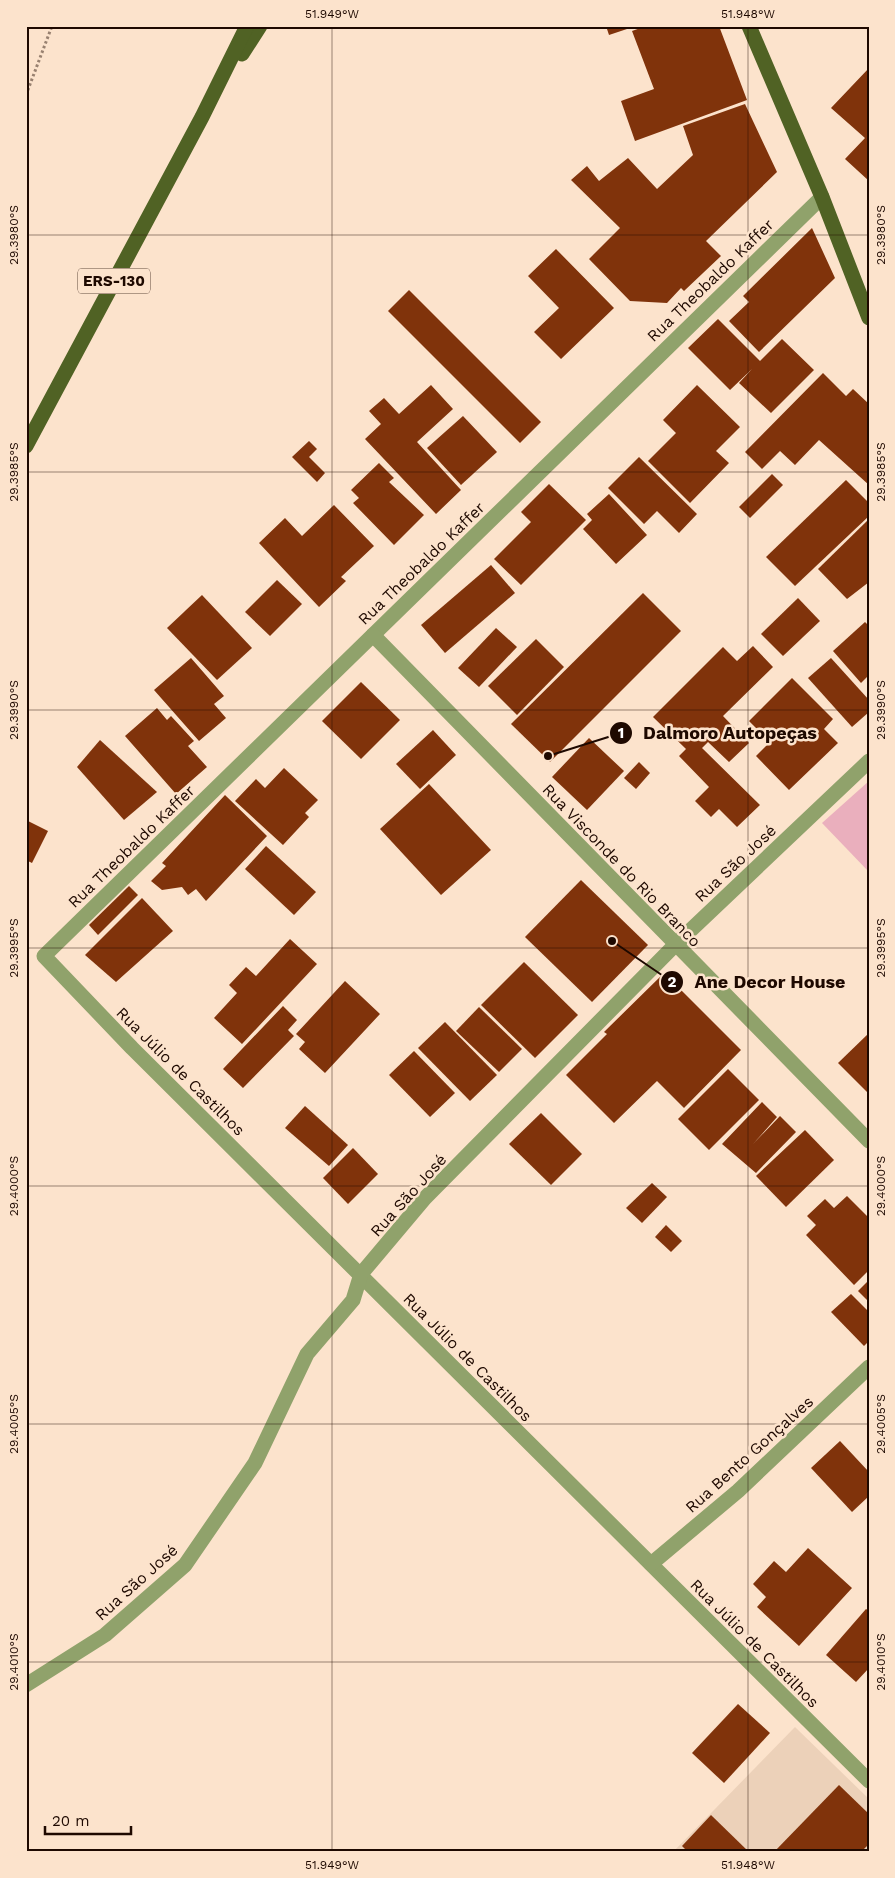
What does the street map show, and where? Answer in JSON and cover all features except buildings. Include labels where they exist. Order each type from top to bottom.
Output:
[{"type":"main road","name":"ERS-130","points":[[26,446],[202,117],[247,26]]},
{"type":"main road","name":"ERS-130","points":[[202,117],[260,26]]},
{"type":"main road","points":[[749,26],[822,196],[869,318]]},
{"type":"street","name":"Rua Theobaldo Kaffer","points":[[44,956],[822,196]]},
{"type":"street","name":"Rua Visconde do Rio Branco","points":[[373,635],[869,1141]]},
{"type":"street","name":"Rua São José","points":[[26,1685],[105,1635],[185,1565],[255,1463],[307,1354],[353,1300],[361,1274],[425,1198],[676,944],[869,761]]},
{"type":"street","name":"Rua Júlio de Castilhos","points":[[44,956],[132,1048],[869,1781]]},
{"type":"street","name":"Rua Bento Gonçalves","points":[[651,1564],[738,1491],[869,1366]]},
{"type":"path","points":[[26,95],[52,26]]},
{"type":"shaded area","points":[[869,781],[869,872],[822,823]]},
{"type":"shaded area","points":[[795,1727],[869,1799],[869,1852],[673,1852]]},
{"type":"place","name":"Dalmoro Autopeças","points":[[548,756]]},
{"type":"place","name":"Ane Decor House","points":[[612,941]]}]
